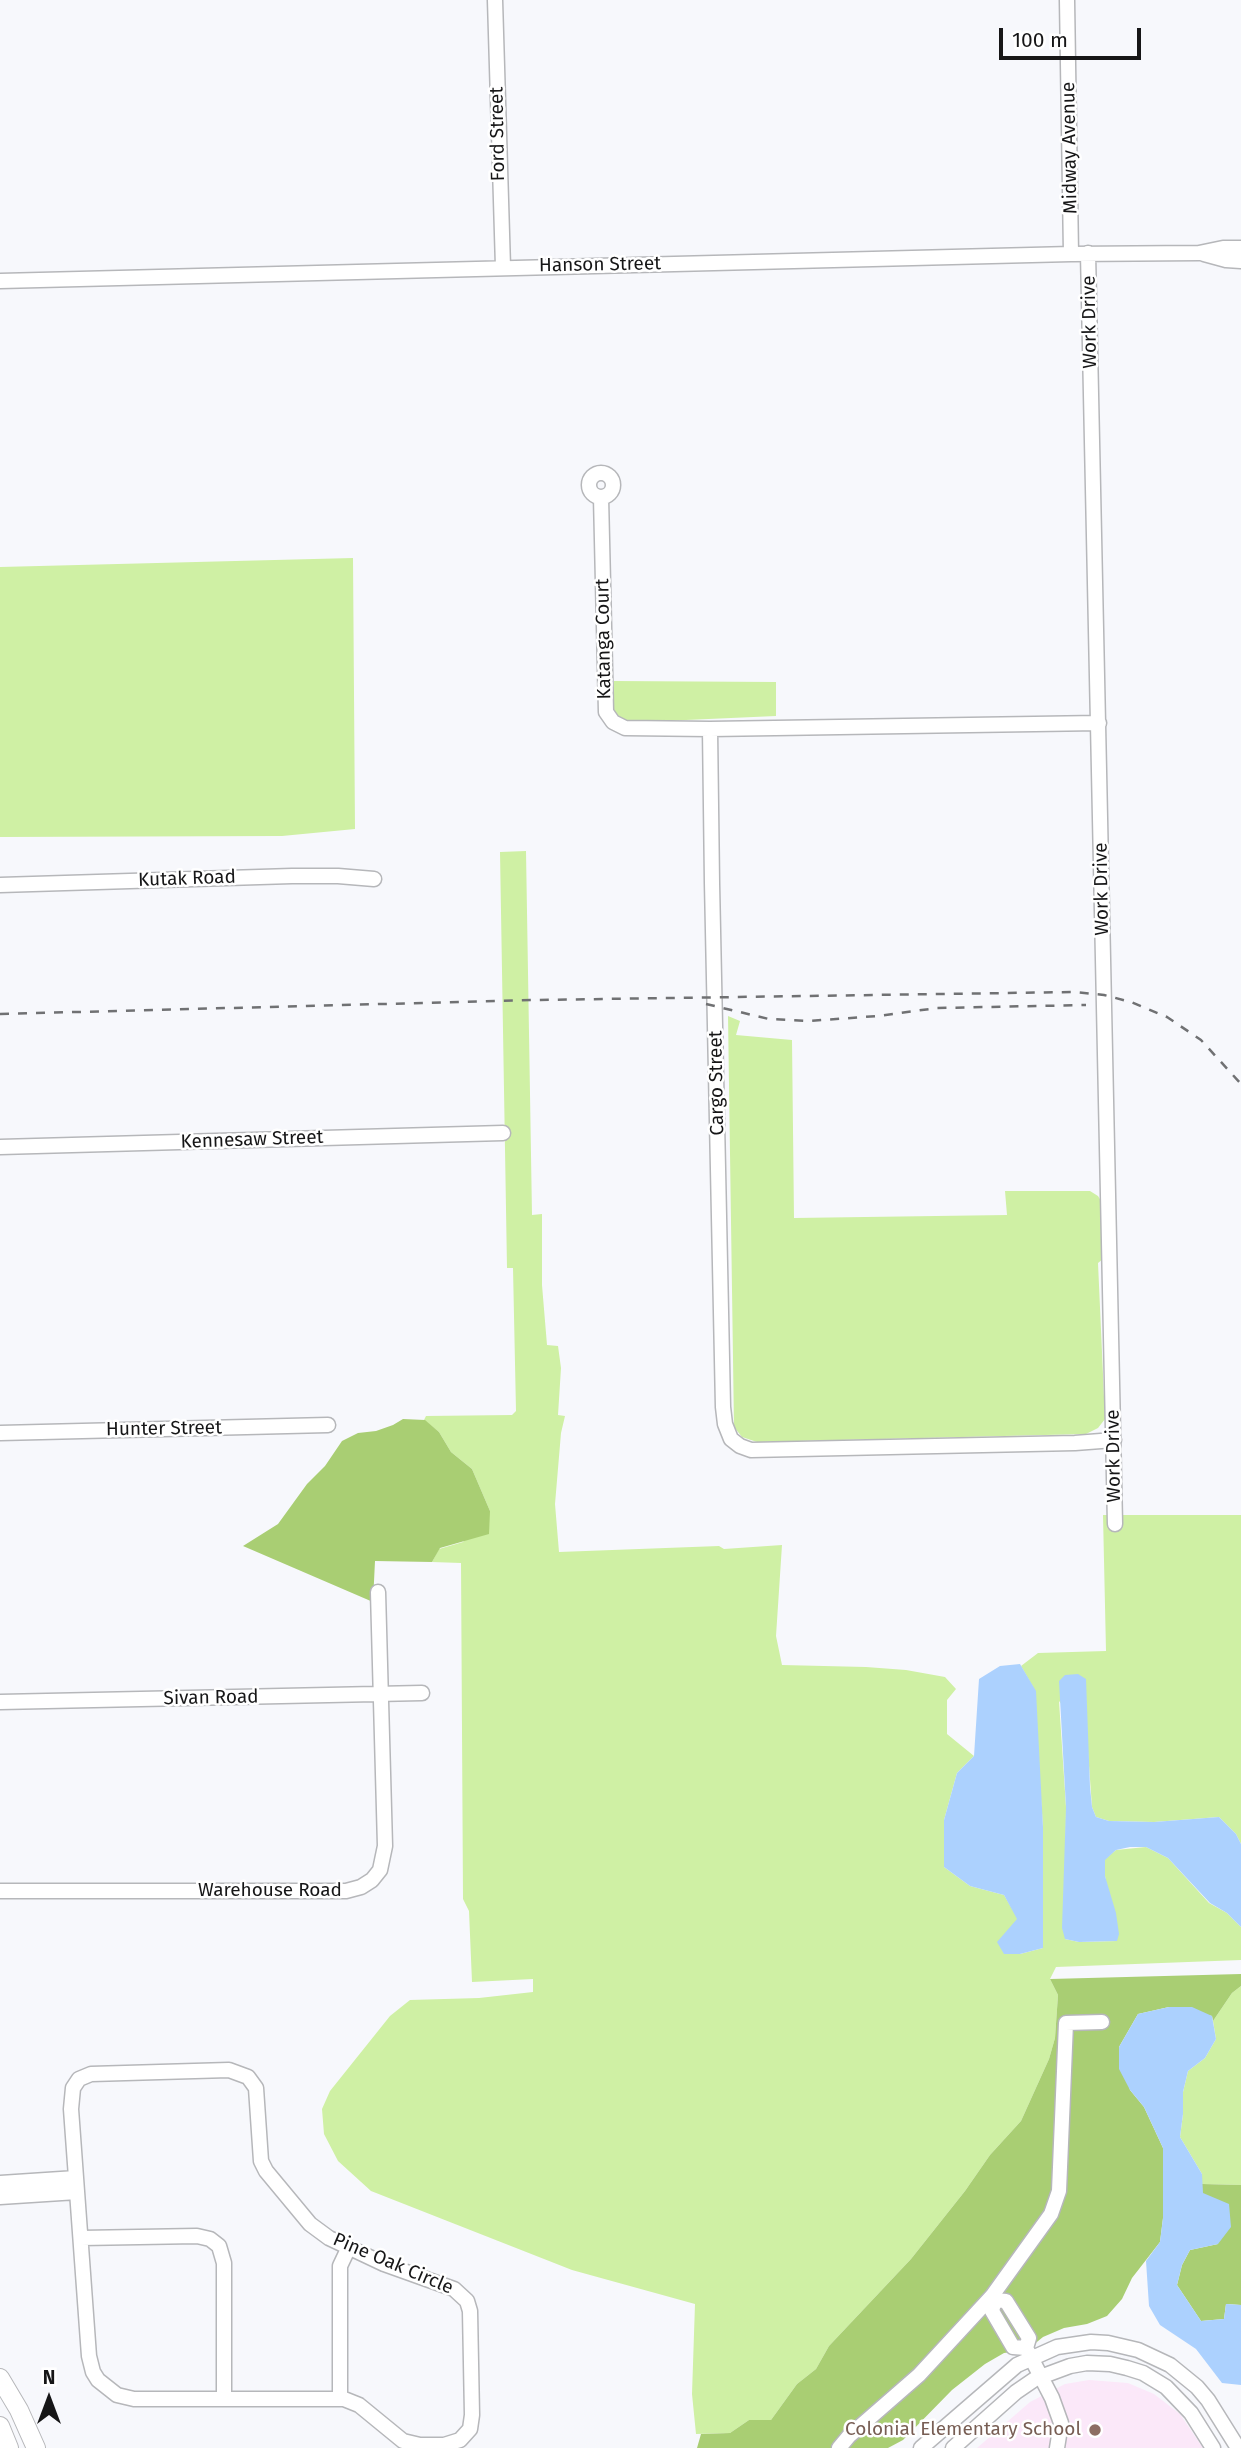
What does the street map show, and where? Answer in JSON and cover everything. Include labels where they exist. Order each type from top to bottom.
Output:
[{"type":"main road","points":[[0,2378],[19,2410],[36,2448]]},
{"type":"main road","points":[[0,2426],[9,2448]]},
{"type":"street","name":"Ford Street","points":[[495,0],[503,267]]},
{"type":"street","name":"Midway Avenue","points":[[1067,0],[1071,254]]},
{"type":"street","name":"Hanson Street","points":[[0,281],[1088,253],[1199,253],[1223,248],[1241,248]]},
{"type":"street","name":"Work Drive","points":[[1088,253],[1115,1524]]},
{"type":"street","name":"Hanson Street","points":[[1199,253],[1241,261]]},
{"type":"street","name":"Katanga Court","points":[[601,497],[606,712],[613,722],[625,728],[710,729]]},
{"type":"street","points":[[710,729],[1099,723]]},
{"type":"street","name":"Cargo Street","points":[[710,729],[723,1407],[725,1424],[731,1439],[751,1450],[1062,1444],[1114,1440]]},
{"type":"street","name":"Kutak Road","points":[[0,885],[303,876],[374,879]]},
{"type":"street","name":"Kennesaw Street","points":[[0,1147],[503,1133]]},
{"type":"street","name":"Hunter Street","points":[[0,1433],[328,1425]]},
{"type":"street","name":"Warehouse Road","points":[[0,1891],[335,1891],[361,1887],[372,1880],[380,1870],[385,1846],[378,1592]]},
{"type":"street","name":"Sivan Road","points":[[0,1702],[422,1693]]},
{"type":"street","points":[[839,2448],[849,2436],[919,2375],[994,2298],[1051,2214],[1059,2191],[1066,2023],[1102,2022]]},
{"type":"street","name":"Pine Oak Circle","points":[[235,2071],[248,2077],[256,2088],[260,2151],[266,2171],[310,2224],[349,2248],[396,2269],[454,2289],[467,2301],[470,2311],[471,2423],[466,2435],[453,2443],[412,2444],[397,2437],[359,2406],[340,2399],[125,2397],[109,2390],[93,2372],[89,2356],[77,2185],[71,2096],[79,2079],[91,2074],[235,2071]]},
{"type":"street","points":[[0,2183],[46,2187]]},
{"type":"street","points":[[0,2197],[46,2187],[77,2185]]},
{"type":"street","points":[[81,2238],[197,2236],[210,2239],[219,2246],[224,2263],[224,2399]]},
{"type":"street","points":[[340,2399],[340,2266],[349,2248]]},
{"type":"street","points":[[994,2298],[1006,2301],[1029,2338],[1029,2353],[1052,2398],[1061,2423],[1057,2448]]},
{"type":"street","points":[[994,2298],[992,2311],[1013,2347],[1029,2353]]},
{"type":"street","points":[[996,2319],[1011,2309]]},
{"type":"street","points":[[921,2448],[1029,2353],[1091,2342],[1125,2346],[1170,2365],[1197,2387],[1238,2448]]},
{"type":"street","points":[[953,2448],[1016,2392],[1040,2376],[1087,2363],[1110,2364],[1143,2373],[1166,2387],[1180,2400],[1213,2448]]},
{"type":"shaded area","name":"Colonial Elementary School","points":[[1089,2380],[1128,2383],[1154,2394],[1180,2414],[1203,2448],[977,2448],[1030,2402],[1065,2384]]},
{"type":"green space","points":[[353,558],[355,829],[282,836],[0,837],[0,567]]},
{"type":"green space","points":[[614,681],[776,682],[776,716],[641,722],[625,720],[614,713]]},
{"type":"green space","points":[[526,851],[532,1215],[542,1214],[542,1285],[547,1345],[558,1346],[561,1368],[558,1415],[565,1416],[555,1504],[559,1552],[719,1546],[724,1549],[782,1545],[776,1636],[782,1665],[866,1667],[945,1677],[956,1689],[947,1700],[947,1734],[974,1756],[957,1773],[944,1820],[944,1867],[970,1886],[1004,1895],[1018,1919],[1004,1954],[1020,1954],[1043,1948],[1043,1827],[1033,1687],[1021,1666],[1038,1653],[1106,1651],[1103,1515],[1241,1515],[1241,1844],[1236,1834],[1219,1817],[1154,1822],[1109,1821],[1096,1817],[1092,1807],[1087,1738],[1059,1701],[1066,1807],[1065,1939],[1079,1942],[1117,1941],[1105,1876],[1105,1859],[1116,1850],[1146,1847],[1168,1858],[1209,1903],[1227,1913],[1241,1927],[1241,1960],[1056,1967],[1050,1979],[1058,1995],[1055,2038],[1049,2059],[1021,2121],[990,2155],[911,2259],[829,2346],[816,2369],[797,2384],[771,2420],[749,2420],[730,2433],[696,2434],[692,2394],[695,2304],[572,2270],[371,2191],[338,2161],[324,2134],[322,2109],[330,2091],[390,2016],[410,2000],[479,1998],[533,1992],[533,1979],[472,1982],[469,1911],[463,1899],[461,1563],[432,1562],[439,1549],[463,1542],[490,1511],[472,1469],[451,1452],[439,1432],[424,1420],[426,1416],[512,1415],[516,1411],[513,1268],[507,1268],[500,852]]},
{"type":"green space","points":[[728,1016],[740,1021],[736,1035],[792,1040],[794,1218],[1007,1215],[1005,1191],[1090,1191],[1098,1196],[1103,1204],[1103,1259],[1098,1263],[1105,1419],[1098,1428],[1086,1434],[757,1442],[742,1437],[734,1427]]},
{"type":"green space","points":[[403,1419],[425,1420],[439,1432],[451,1452],[472,1469],[490,1511],[489,1534],[440,1548],[432,1562],[375,1561],[373,1602],[243,1546],[278,1524],[342,1441],[358,1433],[393,1425]]},
{"type":"green space","points":[[1241,1974],[1241,1986],[1232,1993],[1213,2021],[1212,2016],[1169,2007],[1138,2014],[1119,2047],[1130,2090],[1144,2107],[1163,2148],[1163,2218],[1160,2242],[1132,2278],[1122,2299],[1107,2316],[1087,2324],[1064,2328],[1043,2337],[1027,2350],[1004,2353],[985,2364],[952,2390],[903,2440],[888,2448],[697,2448],[701,2434],[730,2433],[749,2420],[771,2420],[797,2384],[816,2369],[829,2346],[911,2259],[990,2155],[1021,2121],[1049,2059],[1055,2038],[1058,1995],[1050,1979]]},
{"type":"green space","points":[[1241,1986],[1241,2185],[1202,2184],[1202,2174],[1180,2137],[1183,2092],[1188,2071],[1205,2058],[1216,2039],[1213,2021],[1232,1993]]},
{"type":"green space","points":[[1202,2184],[1241,2185],[1241,2305],[1226,2304],[1224,2319],[1201,2321],[1177,2285],[1182,2265],[1190,2250],[1218,2244],[1202,2193]]},
{"type":"water","points":[[1020,1664],[1036,1691],[1043,1827],[1043,1948],[1020,1954],[1004,1954],[997,1942],[1017,1919],[1004,1895],[970,1886],[944,1867],[944,1820],[957,1773],[974,1756],[979,1679],[1000,1666]]},
{"type":"water","points":[[1078,1674],[1086,1679],[1090,1787],[1096,1817],[1109,1821],[1154,1822],[1219,1817],[1236,1834],[1241,1844],[1241,1927],[1227,1913],[1210,1903],[1168,1858],[1146,1847],[1130,1847],[1116,1850],[1105,1860],[1105,1876],[1116,1913],[1119,1934],[1117,1941],[1079,1942],[1065,1939],[1062,1928],[1066,1807],[1059,1681],[1065,1675]]},
{"type":"water","points":[[1169,2007],[1192,2007],[1212,2016],[1216,2039],[1205,2058],[1188,2071],[1183,2092],[1180,2137],[1202,2174],[1203,2193],[1229,2204],[1231,2227],[1218,2244],[1190,2250],[1182,2265],[1177,2285],[1201,2321],[1224,2319],[1226,2304],[1241,2305],[1241,2385],[1222,2383],[1196,2349],[1160,2325],[1149,2306],[1146,2261],[1160,2242],[1163,2218],[1163,2148],[1144,2107],[1130,2090],[1119,2069],[1119,2047],[1138,2014]]},
{"type":"railway","points":[[0,1014],[535,1000],[1075,992],[1104,995],[1131,1002],[1167,1017],[1201,1040],[1241,1084]]},
{"type":"railway","points":[[706,1004],[769,1019],[809,1021],[937,1008],[1086,1005]]},
{"type":"place","name":"Colonial Elementary School","points":[[1095,2430]]}]
